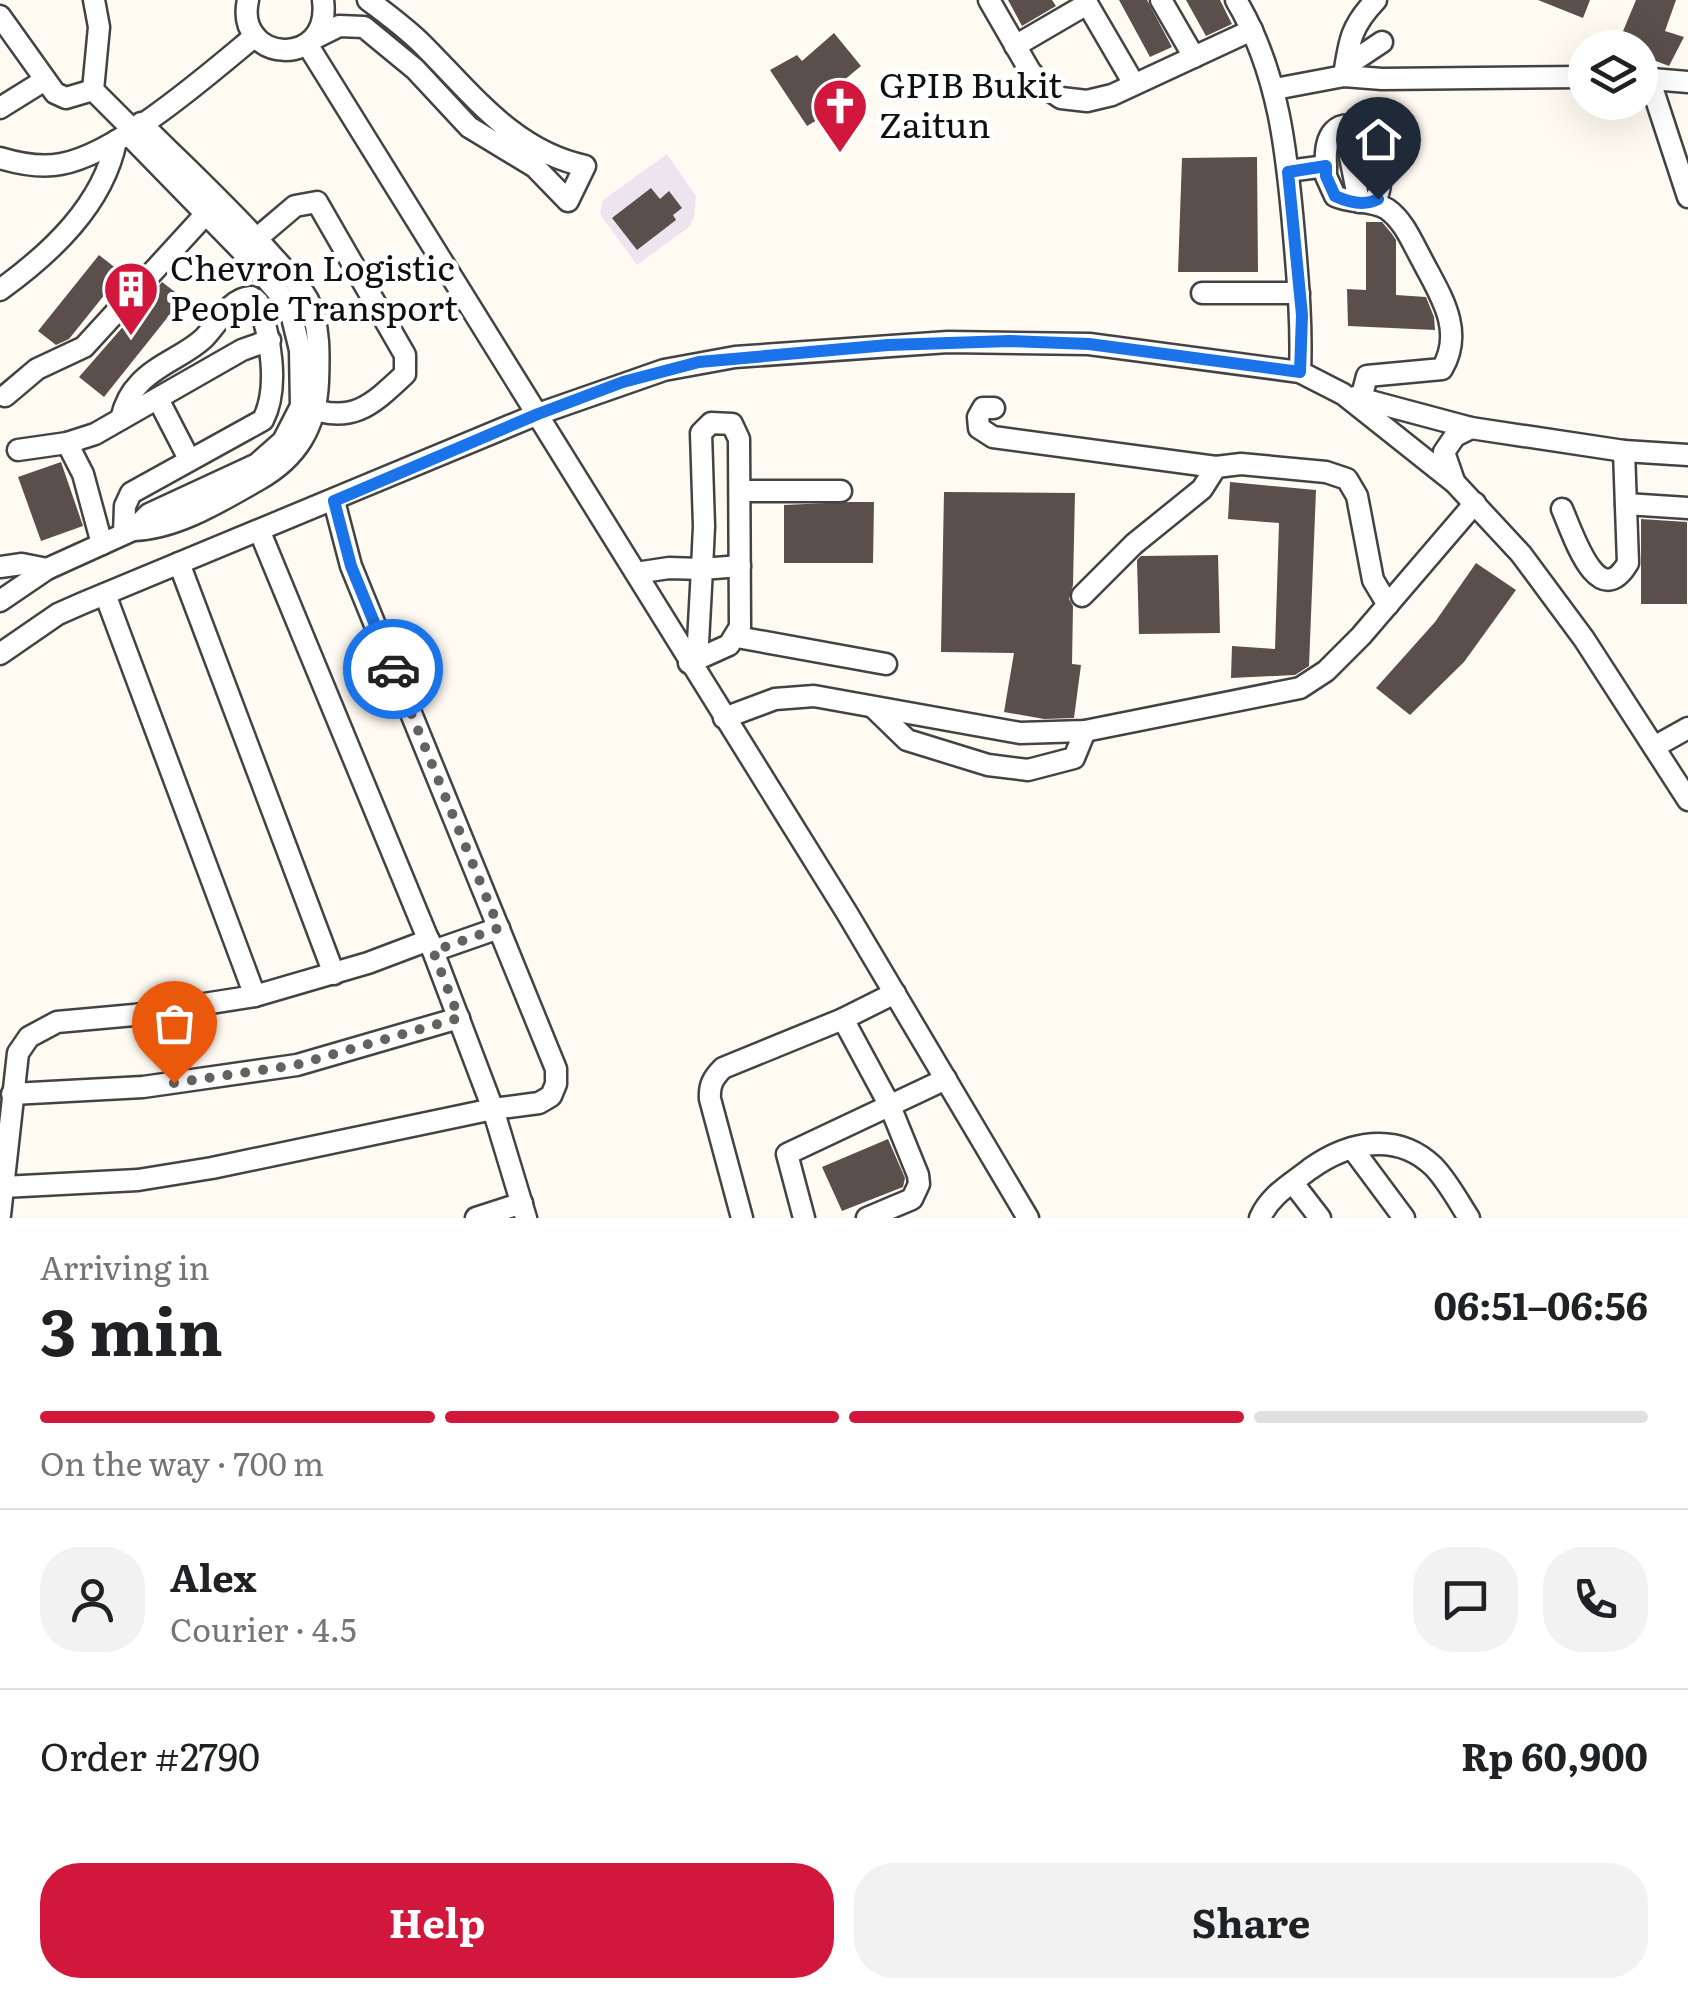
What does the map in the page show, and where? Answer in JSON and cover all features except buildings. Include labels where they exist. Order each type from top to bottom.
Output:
[{"type":"street","points":[[0,601],[47,569],[128,532],[149,514],[239,474],[272,454],[308,408],[309,350],[288,305],[250,244],[130,132],[92,90],[99,28],[94,0]]},
{"type":"street","points":[[248,0],[246,17],[255,36],[274,49],[286,51],[339,26],[364,27],[414,69],[469,127],[538,160],[585,166],[568,201],[538,160],[463,89],[422,43],[368,0]]},
{"type":"street","points":[[311,41],[325,14],[324,0]]},
{"type":"street","points":[[989,0],[1043,86],[1061,98],[1087,102],[1252,30]]},
{"type":"street","points":[[1161,0],[1194,57]]},
{"type":"street","points":[[1236,0],[1275,89],[1288,172],[1302,315],[1300,372]]},
{"type":"street","points":[[1345,71],[1349,41],[1358,19],[1376,0]]},
{"type":"street","points":[[1015,46],[1086,2],[1134,84]]},
{"type":"street","points":[[0,16],[55,93],[66,98],[92,90]]},
{"type":"street","points":[[0,158],[40,166],[75,161],[130,132],[255,36]]},
{"type":"street","points":[[311,41],[694,662],[724,718],[895,992],[1028,1218]]},
{"type":"street","points":[[1275,89],[1345,71],[1382,42]]},
{"type":"street","points":[[1345,71],[1382,79],[1568,77]]},
{"type":"street","points":[[1658,79],[1688,82]]},
{"type":"street","points":[[0,108],[44,80]]},
{"type":"street","points":[[1658,116],[1688,197]]},
{"type":"street","points":[[1352,396],[1367,376],[1442,370],[1449,358],[1446,304],[1400,219],[1367,202],[1335,196],[1326,176],[1326,138],[1344,126],[1367,202]]},
{"type":"street","points":[[0,290],[51,248],[83,212],[130,132]]},
{"type":"street","points":[[1288,172],[1326,166]]},
{"type":"street","points":[[250,244],[301,203],[317,202],[405,355],[405,374],[377,398],[347,414],[331,417],[308,408]]},
{"type":"street","points":[[5,396],[37,369],[84,348],[212,207]]},
{"type":"street","points":[[1202,293],[1299,293]]},
{"type":"street","points":[[121,419],[127,400],[152,372],[200,342],[236,301],[251,297],[258,302],[270,340],[268,402],[263,420],[130,492],[126,506],[128,532]]},
{"type":"street","points":[[18,450],[67,444],[121,419],[242,350],[270,340]]},
{"type":"street","points":[[200,342],[215,366]]},
{"type":"street","points":[[0,654],[58,614],[105,594],[538,414],[623,382],[699,362],[948,342],[1089,344],[1300,372],[1352,396],[1472,428],[1624,451],[1688,455]]},
{"type":"street","points":[[1352,396],[1455,483],[1544,583],[1688,800]]},
{"type":"street","points":[[158,399],[188,459]]},
{"type":"street","points":[[994,408],[983,408],[978,417],[979,428],[993,437],[1216,467],[1241,464],[1326,472],[1347,480],[1358,496],[1372,580],[1388,604]]},
{"type":"street","points":[[711,424],[732,424],[739,439],[740,627],[737,637],[694,662],[704,526],[701,433],[711,424]]},
{"type":"street","points":[[1455,483],[1444,452],[1455,436],[1472,428]]},
{"type":"street","points":[[67,444],[83,474],[102,544]]},
{"type":"street","points":[[1562,509],[1585,560],[1603,580],[1620,577],[1628,562],[1624,451]]},
{"type":"street","points":[[1082,596],[1134,544],[1202,488],[1216,467]]},
{"type":"street","points":[[740,491],[841,491]]},
{"type":"street","points":[[4,1187],[138,1180],[194,1171],[493,1109],[539,1104],[551,1096],[556,1069],[351,566],[334,501]]},
{"type":"street","points":[[724,718],[750,706],[795,696],[1020,732],[1086,731],[1300,688],[1326,671],[1475,503]]},
{"type":"street","points":[[1626,504],[1688,508]]},
{"type":"street","points":[[260,532],[431,946],[493,1109],[524,1210],[476,1218]]},
{"type":"street","points":[[0,567],[22,564],[47,569]]},
{"type":"street","points":[[179,564],[334,974]]},
{"type":"street","points":[[636,572],[740,566]]},
{"type":"street","points":[[105,594],[255,996]]},
{"type":"street","points":[[737,637],[886,664]]},
{"type":"street","points":[[873,707],[907,740],[988,766],[1028,770],[1074,758],[1086,731]]},
{"type":"street","points":[[1654,747],[1688,728]]},
{"type":"street","points":[[0,1215],[18,1054],[40,1029],[57,1022],[134,1015],[255,996],[499,928]]},
{"type":"street","points":[[742,1218],[710,1100],[709,1088],[714,1077],[724,1068],[843,1019],[895,992]]},
{"type":"street","points":[[12,1094],[143,1087],[296,1065],[459,1018]]},
{"type":"street","points":[[843,1019],[890,1106],[916,1166],[919,1184],[912,1198],[868,1218]]},
{"type":"street","points":[[804,1218],[787,1154],[946,1079]]},
{"type":"street","points":[[1260,1218],[1266,1204],[1325,1158],[1366,1143],[1387,1143],[1420,1156],[1436,1170],[1469,1218]]},
{"type":"street","points":[[1352,1148],[1404,1218]]},
{"type":"street","points":[[1293,1183],[1320,1218]]},
{"type":"shaded area","points":[[667,154],[696,196],[694,217],[689,227],[637,265],[600,214],[603,200]]},
{"type":"way so far","points":[[174,1083],[296,1065],[459,1018],[433,951],[499,928],[393,669]]},
{"type":"place","name":"GPIB Bukit Zaitun","points":[[840,155]]},
{"type":"place","name":"Chevron Logistic People Transport","points":[[131,338]]},
{"type":"route","points":[[393,669],[351,566],[334,501],[538,414],[623,382],[699,362],[888,345],[1010,341],[1089,344],[1300,372],[1302,315],[1288,172],[1326,166],[1335,196],[1369,203],[1378,199]]}]
